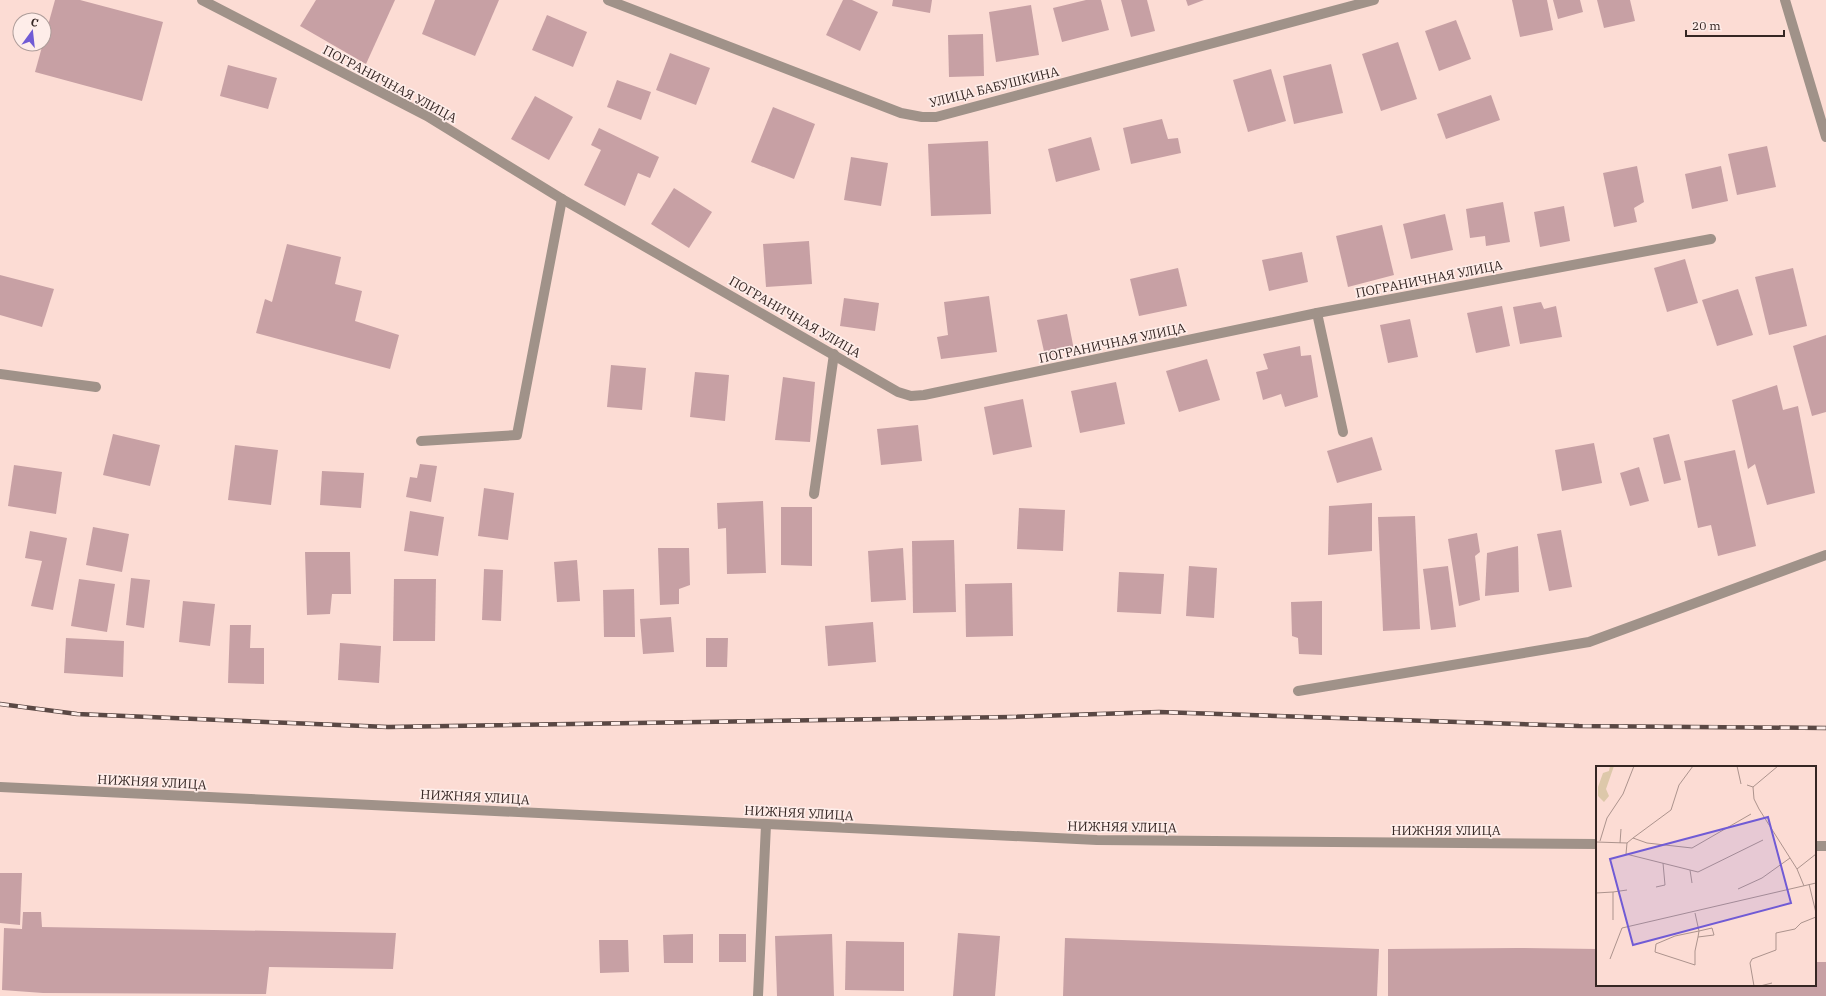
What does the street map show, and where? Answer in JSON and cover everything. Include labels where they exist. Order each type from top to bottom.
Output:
[{"type":"street","name":"ПОГРАНИЧНАЯ УЛИЦА","points":[[202,0],[427,116],[562,199],[898,392],[911,396],[924,395],[1317,313],[1711,239]]},
{"type":"street","name":"УЛИЦА БАБУШКИНА","points":[[608,0],[901,113],[922,117],[936,117],[1374,0]]},
{"type":"street","points":[[1785,0],[1826,137]]},
{"type":"street","points":[[421,441],[517,435],[562,199]]},
{"type":"street","points":[[1317,313],[1343,432]]},
{"type":"street","points":[[814,494],[834,354]]},
{"type":"street","points":[[0,374],[96,387]]},
{"type":"street","points":[[1298,691],[1589,642],[1826,555]]},
{"type":"street","name":"НИЖНЯЯ УЛИЦА","points":[[0,787],[1097,840],[1596,844]]},
{"type":"street","points":[[758,996],[766,824]]},
{"type":"building","points":[[55,0],[80,0],[163,22],[142,101],[35,72],[41,52],[52,52],[52,12]]},
{"type":"building","points":[[316,0],[395,0],[366,64],[300,26]]},
{"type":"building","points":[[435,0],[499,0],[475,56],[422,34]]},
{"type":"building","points":[[843,0],[852,0],[878,12],[860,51],[826,35]]},
{"type":"building","points":[[893,0],[932,0],[930,13],[892,6]]},
{"type":"building","points":[[1086,0],[1101,0],[1109,30],[1062,42],[1053,8]]},
{"type":"building","points":[[1121,0],[1147,0],[1155,31],[1131,37]]},
{"type":"building","points":[[1186,0],[1204,0],[1188,6]]},
{"type":"building","points":[[1512,0],[1547,0],[1553,30],[1520,37]]},
{"type":"building","points":[[1553,0],[1580,0],[1583,12],[1558,19]]},
{"type":"building","points":[[1597,0],[1630,0],[1635,21],[1604,28]]},
{"type":"building","points":[[1031,5],[1039,55],[996,62],[989,12]]},
{"type":"building","points":[[547,15],[587,32],[573,67],[532,50]]},
{"type":"building","points":[[1456,20],[1471,59],[1439,71],[1425,31]]},
{"type":"building","points":[[983,34],[984,76],[949,77],[948,35]]},
{"type":"building","points":[[1398,42],[1417,99],[1381,111],[1362,54]]},
{"type":"building","points":[[670,53],[710,68],[696,105],[656,90]]},
{"type":"building","points":[[1331,64],[1343,113],[1294,124],[1283,76]]},
{"type":"building","points":[[228,65],[277,78],[268,109],[220,96]]},
{"type":"building","points":[[1271,69],[1286,121],[1248,132],[1233,80]]},
{"type":"building","points":[[617,80],[651,92],[641,120],[607,107]]},
{"type":"building","points":[[1491,95],[1500,120],[1446,139],[1437,114]]},
{"type":"building","points":[[535,96],[573,117],[549,160],[511,139]]},
{"type":"building","points":[[773,107],[815,124],[794,179],[751,162]]},
{"type":"building","points":[[1162,119],[1168,139],[1178,138],[1181,153],[1131,164],[1123,128]]},
{"type":"building","points":[[599,128],[659,157],[650,178],[638,173],[625,206],[584,185],[601,150],[591,145]]},
{"type":"building","points":[[1091,137],[1100,170],[1056,182],[1048,149]]},
{"type":"building","points":[[988,141],[991,214],[931,216],[928,144]]},
{"type":"building","points":[[1767,146],[1776,187],[1737,195],[1728,154]]},
{"type":"building","points":[[851,157],[888,163],[881,206],[844,200]]},
{"type":"building","points":[[1637,166],[1644,202],[1634,208],[1637,222],[1614,227],[1603,173]]},
{"type":"building","points":[[1721,166],[1728,201],[1692,209],[1685,174]]},
{"type":"building","points":[[674,188],[712,212],[689,248],[651,224]]},
{"type":"building","points":[[1503,202],[1510,242],[1486,246],[1485,236],[1470,238],[1466,209]]},
{"type":"building","points":[[1564,206],[1570,241],[1540,247],[1534,212]]},
{"type":"building","points":[[1445,214],[1453,250],[1411,259],[1403,224]]},
{"type":"building","points":[[1382,225],[1394,275],[1348,287],[1336,236]]},
{"type":"building","points":[[809,241],[812,284],[766,287],[763,244]]},
{"type":"building","points":[[287,244],[341,257],[335,284],[362,291],[355,321],[399,335],[390,369],[256,333],[265,299],[272,302]]},
{"type":"building","points":[[1302,252],[1308,282],[1269,291],[1262,260]]},
{"type":"building","points":[[1685,259],[1698,303],[1667,312],[1654,268]]},
{"type":"building","points":[[1178,268],[1187,306],[1139,316],[1130,279]]},
{"type":"building","points":[[1793,268],[1807,326],[1769,335],[1755,277]]},
{"type":"building","points":[[0,275],[54,289],[42,327],[0,315]]},
{"type":"building","points":[[1738,289],[1753,335],[1717,346],[1702,300]]},
{"type":"building","points":[[989,296],[997,352],[941,359],[937,337],[948,335],[944,302]]},
{"type":"building","points":[[844,298],[879,303],[875,331],[840,326]]},
{"type":"building","points":[[1541,302],[1544,309],[1556,306],[1562,337],[1520,344],[1513,307]]},
{"type":"building","points":[[1502,306],[1510,346],[1476,353],[1467,313]]},
{"type":"building","points":[[1067,314],[1074,350],[1045,356],[1037,320]]},
{"type":"building","points":[[1410,319],[1418,357],[1388,363],[1380,325]]},
{"type":"building","points":[[1826,335],[1826,412],[1812,416],[1793,346]]},
{"type":"building","points":[[1300,346],[1301,356],[1311,355],[1318,397],[1285,407],[1281,394],[1263,400],[1256,372],[1268,369],[1263,354]]},
{"type":"building","points":[[1207,359],[1220,400],[1179,412],[1166,371]]},
{"type":"building","points":[[611,365],[646,368],[642,410],[607,407]]},
{"type":"building","points":[[695,372],[729,375],[725,421],[690,417]]},
{"type":"building","points":[[783,377],[815,382],[810,442],[775,440]]},
{"type":"building","points":[[1116,382],[1125,424],[1080,433],[1071,391]]},
{"type":"building","points":[[1777,385],[1783,410],[1798,406],[1815,493],[1767,505],[1755,464],[1748,469],[1732,400]]},
{"type":"building","points":[[1023,399],[1032,447],[993,455],[984,407]]},
{"type":"building","points":[[918,425],[922,461],[881,465],[877,429]]},
{"type":"building","points":[[113,434],[160,445],[150,486],[103,475]]},
{"type":"building","points":[[1669,434],[1681,480],[1664,484],[1653,438]]},
{"type":"building","points":[[1372,437],[1382,470],[1337,483],[1327,451]]},
{"type":"building","points":[[1594,443],[1602,483],[1562,491],[1555,450]]},
{"type":"building","points":[[235,445],[278,450],[271,505],[228,500]]},
{"type":"building","points":[[1735,450],[1756,546],[1718,556],[1711,525],[1698,528],[1684,461]]},
{"type":"building","points":[[420,464],[437,466],[431,502],[406,497],[410,477],[417,478]]},
{"type":"building","points":[[14,465],[62,472],[56,514],[8,506]]},
{"type":"building","points":[[1639,467],[1649,501],[1630,506],[1620,473]]},
{"type":"building","points":[[322,471],[364,473],[361,508],[320,505]]},
{"type":"building","points":[[484,488],[514,493],[508,540],[478,536]]},
{"type":"building","points":[[763,501],[766,573],[727,574],[726,528],[718,529],[717,503]]},
{"type":"building","points":[[1372,503],[1372,551],[1328,555],[1329,506]]},
{"type":"building","points":[[781,507],[812,507],[812,566],[781,565]]},
{"type":"building","points":[[1019,508],[1065,510],[1063,551],[1017,549]]},
{"type":"building","points":[[410,511],[444,517],[438,556],[404,551]]},
{"type":"building","points":[[1415,516],[1420,629],[1383,631],[1378,517]]},
{"type":"building","points":[[93,527],[129,534],[122,572],[86,565]]},
{"type":"building","points":[[1561,530],[1572,587],[1549,591],[1537,534]]},
{"type":"building","points":[[30,531],[67,538],[53,610],[31,606],[42,561],[25,558]]},
{"type":"building","points":[[1477,533],[1480,552],[1475,556],[1480,600],[1459,606],[1448,539]]},
{"type":"building","points":[[954,540],[956,612],[913,613],[912,541]]},
{"type":"building","points":[[1518,546],[1519,592],[1485,596],[1487,553]]},
{"type":"building","points":[[658,548],[689,548],[690,585],[679,589],[679,604],[660,605]]},
{"type":"building","points":[[903,548],[906,600],[871,602],[868,551]]},
{"type":"building","points":[[305,552],[350,552],[351,594],[332,594],[330,614],[307,615]]},
{"type":"building","points":[[577,560],[580,601],[557,602],[554,562]]},
{"type":"building","points":[[1189,566],[1217,568],[1214,618],[1186,616]]},
{"type":"building","points":[[1448,566],[1456,627],[1431,630],[1423,569]]},
{"type":"building","points":[[484,569],[503,570],[501,621],[482,620]]},
{"type":"building","points":[[1119,572],[1164,574],[1161,614],[1117,612]]},
{"type":"building","points":[[131,578],[150,580],[144,628],[126,625]]},
{"type":"building","points":[[79,579],[115,584],[107,632],[71,626]]},
{"type":"building","points":[[394,579],[436,579],[435,641],[393,641]]},
{"type":"building","points":[[1012,583],[1013,636],[966,637],[965,584]]},
{"type":"building","points":[[634,589],[635,637],[604,637],[603,590]]},
{"type":"building","points":[[183,601],[215,604],[210,646],[179,642]]},
{"type":"building","points":[[1322,601],[1322,655],[1299,654],[1298,638],[1292,636],[1291,602]]},
{"type":"building","points":[[671,617],[674,652],[643,654],[640,619]]},
{"type":"building","points":[[873,622],[876,662],[828,666],[825,626]]},
{"type":"building","points":[[230,625],[251,625],[250,648],[264,648],[264,684],[228,683]]},
{"type":"building","points":[[66,638],[124,641],[123,677],[64,673]]},
{"type":"building","points":[[706,638],[728,638],[727,667],[706,667]]},
{"type":"building","points":[[340,643],[381,646],[379,683],[338,680]]},
{"type":"building","points":[[0,873],[22,873],[20,925],[0,923]]},
{"type":"building","points":[[23,912],[41,912],[42,927],[396,933],[393,969],[269,967],[266,994],[43,993],[2,990],[4,928],[22,929]]},
{"type":"building","points":[[958,933],[1000,936],[995,996],[953,996]]},
{"type":"building","points":[[693,934],[693,963],[664,963],[663,935]]},
{"type":"building","points":[[719,934],[746,934],[746,962],[719,962]]},
{"type":"building","points":[[832,934],[834,996],[777,996],[775,936]]},
{"type":"building","points":[[1065,938],[1379,949],[1377,996],[1063,996]]},
{"type":"building","points":[[599,940],[628,940],[629,972],[600,973]]},
{"type":"building","points":[[846,941],[904,942],[904,991],[845,990]]},
{"type":"building","points":[[1388,949],[1596,949],[1596,986],[1816,986],[1816,962],[1826,962],[1826,996],[1388,996]]},
{"type":"railway","points":[[0,704],[77,714],[388,727],[1011,717],[1159,712],[1579,726],[1826,728]]}]
